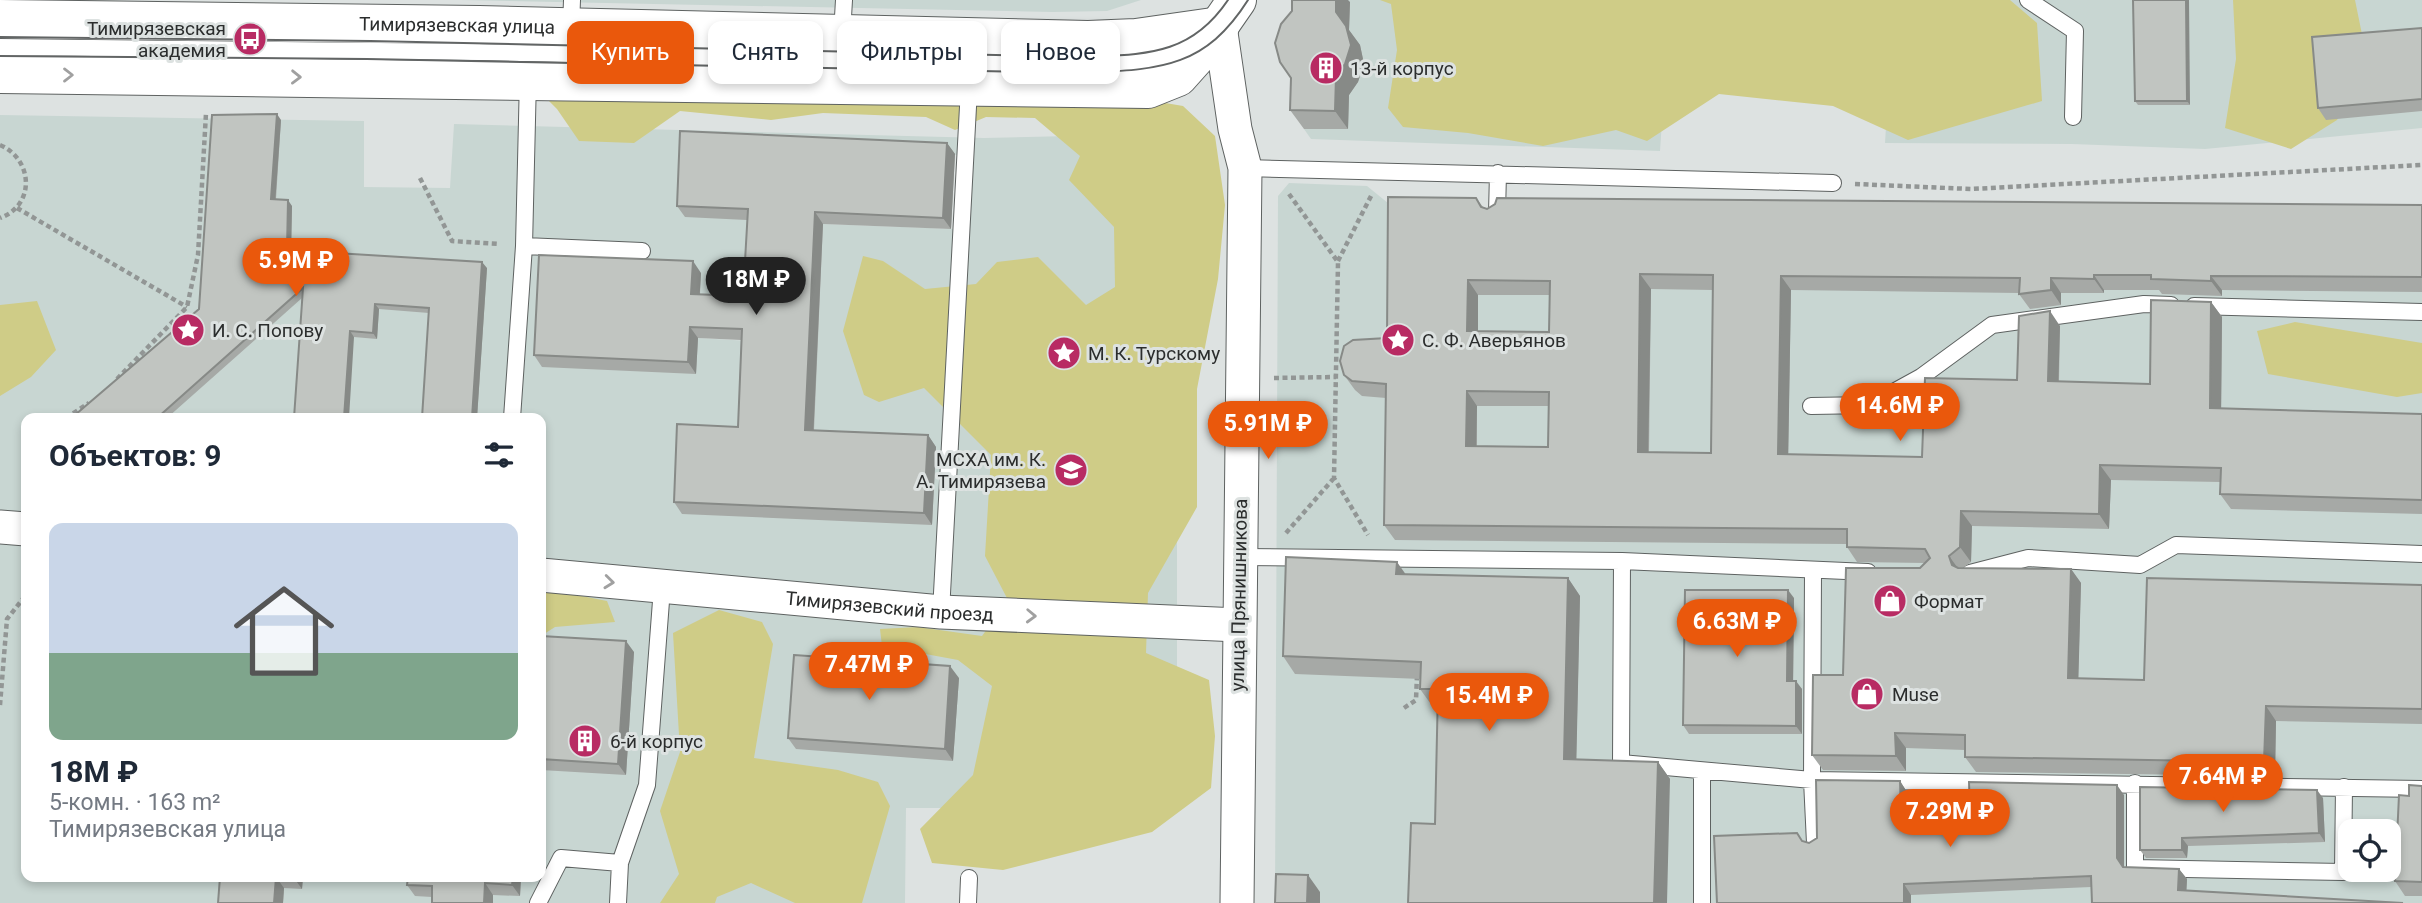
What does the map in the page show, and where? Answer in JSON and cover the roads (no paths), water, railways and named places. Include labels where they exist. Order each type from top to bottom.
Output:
[{"type":"main road","name":"Тимирязевская улица","points":[[0,75],[530,53],[572,14],[843,17],[1088,40],[1136,38],[1229,13]]},
{"type":"main road","name":"Тимирязевская улица","points":[[0,19],[530,53],[970,88],[1148,89],[1178,77],[1229,13]]},
{"type":"street","name":"улица Прянишникова","points":[[1229,13],[1235,129],[1257,168],[1252,557],[1239,625],[1237,903]]},
{"type":"street","points":[[0,527],[21,529]]},
{"type":"street","name":"Тимирязевский проезд","points":[[546,576],[941,612],[1239,625]]},
{"type":"lane","points":[[2028,0],[2075,31],[2074,117]]},
{"type":"lane","points":[[0,47],[530,53],[1052,64],[1149,62],[1192,47],[1229,13]]},
{"type":"lane","points":[[512,413],[524,246],[530,53]]},
{"type":"lane","points":[[941,612],[970,88]]},
{"type":"lane","points":[[1257,168],[1833,183]]},
{"type":"lane","points":[[1497,213],[1498,173]]},
{"type":"lane","points":[[524,246],[642,251]]},
{"type":"lane","points":[[1811,407],[1870,405],[1921,377],[1992,325],[2144,304],[2422,312]]},
{"type":"lane","points":[[1970,573],[2028,558],[2140,565],[2176,545],[2422,554]]},
{"type":"lane","points":[[1252,557],[1622,561],[1813,572],[1891,572]]},
{"type":"lane","points":[[1622,561],[1621,763],[1812,780],[2422,789]]},
{"type":"lane","points":[[1813,572],[1812,780],[1815,843]]},
{"type":"lane","points":[[618,903],[620,863],[647,785],[662,588]]},
{"type":"lane","points":[[1702,771],[1702,903]]},
{"type":"lane","points":[[2135,783],[2136,869],[2343,872],[2344,787]]},
{"type":"lane","points":[[538,903],[561,858],[620,863]]},
{"type":"lane","points":[[968,903],[969,878]]},
{"type":"tram line","points":[[0,37],[370,41],[1087,57],[1129,55],[1166,48],[1199,32],[1228,0]]},
{"type":"tram line","points":[[0,56],[367,59],[1087,73],[1159,66],[1197,52],[1215,40],[1248,0]]},
{"type":"place","name":"Тимирязевская академия","points":[[250,39]]},
{"type":"place","name":"13-й корпус","points":[[1326,68]]},
{"type":"place","name":"И. С. Попову","points":[[188,330]]},
{"type":"place","name":"С. Ф. Аверьянов","points":[[1398,340]]},
{"type":"place","name":"М. К. Турскому","points":[[1064,353]]},
{"type":"place","name":"МСХА им. К. А. Тимирязева","points":[[1071,470]]},
{"type":"place","name":"Формат","points":[[1890,601]]},
{"type":"place","name":"Muse","points":[[1867,694]]},
{"type":"place","name":"6-й корпус","points":[[585,741]]}]
